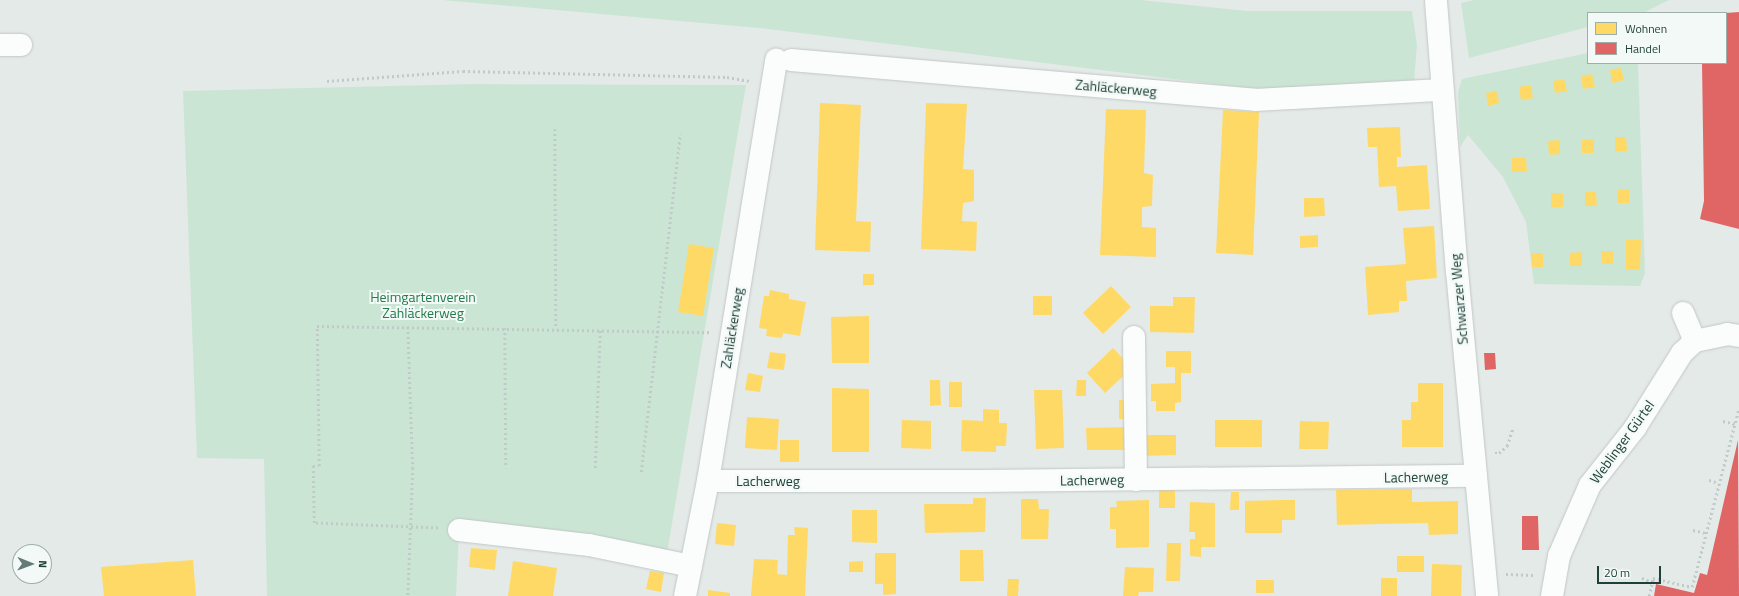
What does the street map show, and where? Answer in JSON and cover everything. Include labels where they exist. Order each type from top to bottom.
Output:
[{"type":"street","name":"Schwarzer Weg","points":[[1436,1],[1442,90],[1487,596]]},
{"type":"street","name":"Zahläckerweg","points":[[685,596],[708,481],[772,84],[784,59],[1255,100],[1442,90]]},
{"type":"street","points":[[1683,312],[1694,340],[1726,334],[1739,336]]},
{"type":"street","points":[[1134,337],[1136,480]]},
{"type":"street","name":"Weblinger Gürtel","points":[[1552,596],[1559,556],[1590,485],[1635,428],[1682,353],[1694,340]]},
{"type":"street","name":"Lacherweg","points":[[708,481],[1136,480],[1475,466]]},
{"type":"street","points":[[459,530],[589,545],[691,566]]},
{"type":"path","points":[[327,81],[463,71],[726,77],[772,84]]},
{"type":"path","points":[[555,129],[556,329]]},
{"type":"path","points":[[641,472],[680,134]]},
{"type":"path","points":[[459,530],[412,525],[314,523],[313,466],[319,466],[317,326],[657,330],[731,335]]},
{"type":"path","points":[[408,327],[412,468],[412,525],[408,596]]},
{"type":"path","points":[[504,328],[506,468]]},
{"type":"path","points":[[595,468],[600,329]]},
{"type":"path","points":[[1649,596],[1653,578],[1692,587],[1739,408]]},
{"type":"path","points":[[1723,421],[1735,424]]},
{"type":"path","points":[[1475,466],[1499,453],[1506,446],[1512,428]]},
{"type":"path","points":[[1709,480],[1719,483]]},
{"type":"path","points":[[1693,530],[1706,533]]},
{"type":"path","points":[[1642,578],[1652,582]]},
{"type":"green space","points":[[442,0],[1141,0],[1247,11],[1412,11],[1417,45],[1414,81],[1271,91],[759,28]]},
{"type":"green space","points":[[1474,0],[1669,0],[1645,12],[1587,12],[1587,27],[1469,58],[1461,3]]},
{"type":"green space","points":[[1587,53],[1587,64],[1638,64],[1645,273],[1640,286],[1534,284],[1526,222],[1503,177],[1468,135],[1460,147],[1458,92],[1462,79]]},
{"type":"green space","name":"Heimgartenverein Zahläckerweg","points":[[474,84],[746,85],[667,553],[459,530],[456,596],[267,596],[264,459],[197,458],[183,91]]},
{"type":"building: Wohnen","points":[[1621,68],[1624,80],[1612,83],[1610,70]]},
{"type":"building: Wohnen","points":[[1592,74],[1595,87],[1583,89],[1581,76]]},
{"type":"building: Wohnen","points":[[1564,79],[1567,91],[1555,93],[1553,81]]},
{"type":"building: Wohnen","points":[[1531,85],[1533,98],[1521,100],[1519,87]]},
{"type":"building: Wohnen","points":[[1497,91],[1499,103],[1488,106],[1486,93]]},
{"type":"building: Wohnen","points":[[820,103],[861,105],[856,221],[871,222],[870,252],[815,250]]},
{"type":"building: Wohnen","points":[[926,103],[967,104],[963,169],[974,170],[974,201],[963,203],[962,221],[977,222],[976,251],[921,249]]},
{"type":"building: Wohnen","points":[[1106,109],[1146,110],[1144,173],[1153,175],[1152,206],[1142,207],[1142,227],[1156,228],[1156,257],[1100,255]]},
{"type":"building: Wohnen","points":[[1223,110],[1259,112],[1253,255],[1216,253]]},
{"type":"building: Wohnen","points":[[1400,127],[1401,157],[1397,157],[1397,167],[1427,165],[1430,209],[1398,211],[1396,186],[1379,187],[1377,147],[1368,147],[1367,128]]},
{"type":"building: Wohnen","points":[[1615,137],[1626,137],[1627,151],[1615,151]]},
{"type":"building: Wohnen","points":[[1594,139],[1594,153],[1582,153],[1582,140]]},
{"type":"building: Wohnen","points":[[1560,140],[1560,154],[1549,155],[1548,141]]},
{"type":"building: Wohnen","points":[[1512,158],[1526,158],[1527,172],[1512,172]]},
{"type":"building: Wohnen","points":[[1629,189],[1629,203],[1618,203],[1617,190]]},
{"type":"building: Wohnen","points":[[1585,192],[1596,192],[1597,206],[1585,206]]},
{"type":"building: Wohnen","points":[[1551,193],[1563,193],[1563,207],[1551,207]]},
{"type":"building: Wohnen","points":[[1304,198],[1324,198],[1325,216],[1304,217]]},
{"type":"building: Wohnen","points":[[1434,226],[1437,278],[1406,281],[1407,301],[1399,301],[1399,312],[1368,315],[1365,267],[1406,264],[1403,228]]},
{"type":"building: Wohnen","points":[[1318,235],[1318,247],[1300,248],[1300,236]]},
{"type":"building: Wohnen","points":[[1626,240],[1641,240],[1640,270],[1626,269]]},
{"type":"building: Wohnen","points":[[689,244],[714,248],[703,316],[678,312]]},
{"type":"building: Wohnen","points":[[1601,251],[1613,251],[1613,264],[1602,264]]},
{"type":"building: Wohnen","points":[[1582,252],[1582,266],[1570,266],[1570,253]]},
{"type":"building: Wohnen","points":[[1531,253],[1543,253],[1543,267],[1532,267]]},
{"type":"building: Wohnen","points":[[863,274],[874,274],[874,285],[863,285]]},
{"type":"building: Wohnen","points":[[1111,286],[1131,307],[1103,334],[1083,313]]},
{"type":"building: Wohnen","points":[[770,290],[789,294],[789,299],[806,302],[800,336],[783,333],[782,338],[766,336],[767,329],[759,328],[764,296],[769,296]]},
{"type":"building: Wohnen","points":[[1033,296],[1052,296],[1052,315],[1033,315]]},
{"type":"building: Wohnen","points":[[1173,297],[1195,297],[1194,333],[1150,332],[1150,306],[1173,306]]},
{"type":"building: Wohnen","points":[[869,316],[869,363],[832,363],[831,317]]},
{"type":"building: Wohnen","points":[[1113,348],[1132,368],[1105,393],[1087,373]]},
{"type":"building: Wohnen","points":[[1166,351],[1191,351],[1191,373],[1181,373],[1181,402],[1175,403],[1175,411],[1156,411],[1156,401],[1151,401],[1151,384],[1175,383],[1175,367],[1166,367]]},
{"type":"building: Wohnen","points":[[770,352],[786,354],[784,370],[767,368]]},
{"type":"building: Wohnen","points":[[748,373],[763,376],[760,392],[745,390]]},
{"type":"building: Wohnen","points":[[930,380],[940,380],[941,405],[930,406]]},
{"type":"building: Wohnen","points":[[1077,380],[1086,380],[1086,396],[1076,396]]},
{"type":"building: Wohnen","points":[[949,382],[962,382],[962,407],[949,407]]},
{"type":"building: Wohnen","points":[[1418,383],[1443,383],[1443,447],[1402,447],[1402,420],[1411,420],[1411,402],[1418,402]]},
{"type":"building: Wohnen","points":[[832,388],[869,389],[869,452],[832,452]]},
{"type":"building: Wohnen","points":[[1034,390],[1062,390],[1064,448],[1036,449]]},
{"type":"building: Wohnen","points":[[1119,400],[1130,400],[1129,419],[1119,419]]},
{"type":"building: Wohnen","points":[[983,409],[999,410],[999,423],[1007,423],[1006,446],[996,446],[996,452],[961,451],[962,420],[983,421]]},
{"type":"building: Wohnen","points":[[747,417],[779,419],[777,450],[745,448]]},
{"type":"building: Wohnen","points":[[902,420],[931,421],[931,449],[901,448]]},
{"type":"building: Wohnen","points":[[1215,420],[1262,420],[1262,447],[1215,447]]},
{"type":"building: Wohnen","points":[[1300,421],[1329,422],[1328,449],[1299,449]]},
{"type":"building: Wohnen","points":[[1131,427],[1132,450],[1087,450],[1086,428]]},
{"type":"building: Wohnen","points":[[1141,435],[1176,435],[1176,455],[1142,456]]},
{"type":"building: Wohnen","points":[[780,440],[799,440],[799,462],[780,462]]},
{"type":"building: Wohnen","points":[[1159,489],[1175,489],[1175,508],[1159,508]]},
{"type":"building: Wohnen","points":[[1412,489],[1412,502],[1458,501],[1458,534],[1429,535],[1428,523],[1337,525],[1336,490]]},
{"type":"building: Wohnen","points":[[1231,492],[1239,492],[1239,510],[1230,510]]},
{"type":"building: Wohnen","points":[[973,498],[986,498],[985,532],[925,533],[924,504],[973,504]]},
{"type":"building: Wohnen","points":[[1021,499],[1038,499],[1039,509],[1049,509],[1048,539],[1021,539]]},
{"type":"building: Wohnen","points":[[1149,500],[1149,547],[1116,548],[1116,529],[1110,529],[1110,507],[1117,507],[1116,501]]},
{"type":"building: Wohnen","points":[[1295,500],[1295,520],[1282,520],[1282,533],[1245,533],[1245,501]]},
{"type":"building: Wohnen","points":[[1190,502],[1215,503],[1215,547],[1201,547],[1201,557],[1190,556],[1190,539],[1195,539],[1195,532],[1189,532]]},
{"type":"building: Wohnen","points":[[852,510],[877,510],[877,543],[852,542]]},
{"type":"building: Wohnen","points":[[717,523],[736,525],[734,546],[715,544]]},
{"type":"building: Wohnen","points":[[794,527],[808,528],[805,596],[751,596],[754,559],[778,560],[777,574],[787,575],[788,535],[795,535]]},
{"type":"building: Wohnen","points":[[1167,543],[1181,543],[1180,581],[1166,581]]},
{"type":"building: Wohnen","points":[[471,548],[497,550],[495,570],[469,567]]},
{"type":"building: Wohnen","points":[[960,550],[983,550],[984,581],[960,581]]},
{"type":"building: Wohnen","points":[[875,553],[896,553],[896,594],[883,595],[883,584],[875,584]]},
{"type":"building: Wohnen","points":[[1397,556],[1424,556],[1424,572],[1397,572]]},
{"type":"building: Wohnen","points":[[193,560],[196,596],[104,596],[101,567]]},
{"type":"building: Wohnen","points":[[513,561],[557,568],[553,596],[508,596]]},
{"type":"building: Wohnen","points":[[863,561],[863,572],[849,572],[849,562]]},
{"type":"building: Wohnen","points":[[1432,564],[1462,565],[1461,596],[1431,596]]},
{"type":"building: Wohnen","points":[[1125,567],[1154,568],[1153,592],[1139,592],[1138,596],[1123,596]]},
{"type":"building: Wohnen","points":[[650,571],[664,573],[661,592],[646,589]]},
{"type":"building: Wohnen","points":[[1381,578],[1397,578],[1397,596],[1381,596]]},
{"type":"building: Wohnen","points":[[1008,579],[1019,579],[1018,596],[1007,596]]},
{"type":"building: Wohnen","points":[[1256,580],[1274,580],[1274,593],[1256,593]]},
{"type":"building: Wohnen","points":[[708,590],[730,593],[730,596],[708,596]]},
{"type":"building: Handel","points":[[1739,12],[1739,229],[1700,219],[1704,201],[1702,64],[1727,64],[1727,13]]},
{"type":"building: Handel","points":[[1484,353],[1495,353],[1496,369],[1485,370]]},
{"type":"building: Handel","points":[[1738,440],[1739,596],[1654,596],[1656,584],[1694,593],[1700,573],[1707,575]]},
{"type":"building: Handel","points":[[1522,516],[1538,516],[1539,550],[1522,550]]}]
